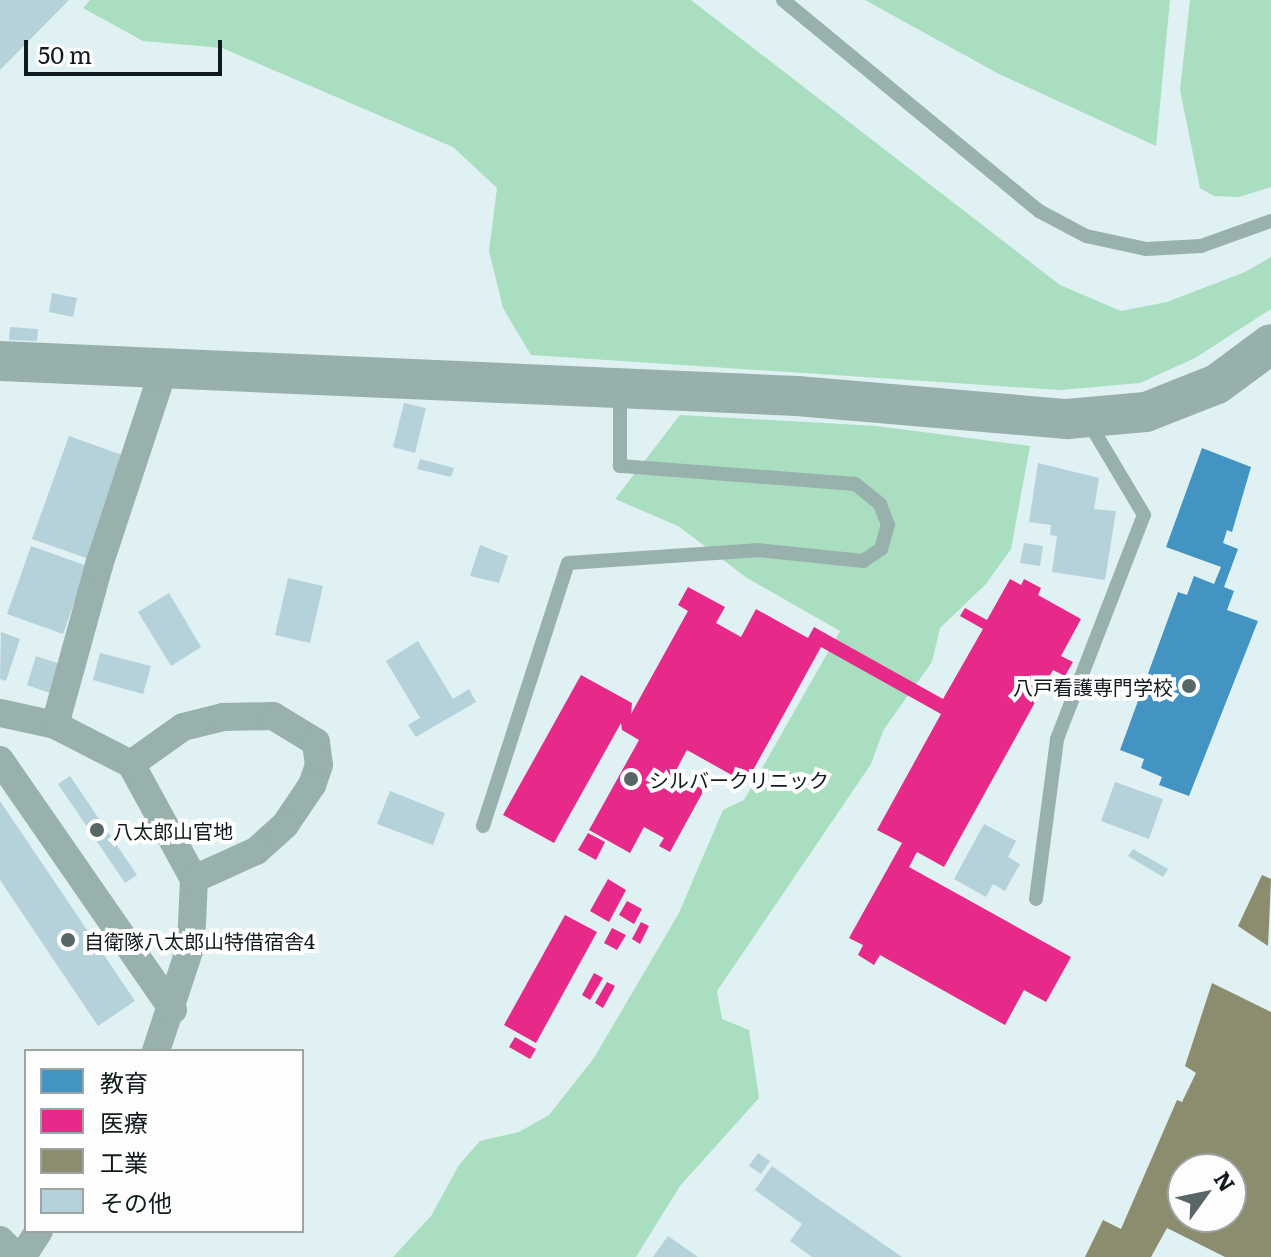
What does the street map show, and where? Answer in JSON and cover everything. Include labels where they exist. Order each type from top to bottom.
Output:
[{"type":"street","points":[[0,361],[620,388],[1085,417],[1146,412],[1175,401],[1217,384],[1271,344]]},
{"type":"street","points":[[55,725],[99,565],[164,368]]},
{"type":"street","points":[[0,713],[55,725],[131,764],[194,879],[191,945],[173,1010],[157,1049]]},
{"type":"street","points":[[131,764],[183,727],[223,717],[273,716],[316,742],[319,765],[312,785],[285,825],[256,851],[194,879]]},
{"type":"street","points":[[0,760],[173,1010]]},
{"type":"street","points":[[0,1240],[19,1257],[37,1233]]},
{"type":"lane","points":[[783,0],[1039,211],[1086,236],[1146,249],[1201,246],[1271,221]]},
{"type":"lane","points":[[483,826],[568,563],[757,550],[863,561],[881,549],[888,525],[880,504],[855,484],[620,466],[620,388]]},
{"type":"lane","points":[[1036,899],[1057,739],[1144,515],[1085,417]]},
{"type":"green space","points":[[90,0],[691,0],[1060,285],[1121,311],[1167,302],[1245,272],[1271,257],[1271,309],[1195,358],[1140,383],[1060,390],[531,355],[503,308],[489,251],[497,188],[453,147],[222,48],[143,41],[83,8]]},
{"type":"green space","points":[[865,0],[1170,0],[1156,146],[999,74]]},
{"type":"green space","points":[[1190,0],[1271,0],[1271,187],[1239,197],[1214,196],[1200,188],[1180,90]]},
{"type":"green space","points":[[680,415],[877,426],[1030,446],[1011,549],[986,584],[940,628],[932,662],[884,729],[871,764],[717,991],[722,1019],[749,1030],[759,1098],[680,1186],[636,1257],[393,1257],[431,1216],[459,1165],[480,1141],[519,1132],[549,1115],[594,1058],[679,913],[723,810],[744,800],[840,631],[747,578],[678,526],[615,499]]},
{"type":"building: 教育","name":"八戸看護専門学校","points":[[1202,448],[1251,467],[1232,532],[1227,530],[1223,543],[1238,549],[1224,587],[1234,591],[1227,610],[1258,621],[1189,796],[1159,785],[1162,777],[1141,768],[1144,759],[1120,750],[1178,592],[1187,595],[1194,576],[1214,584],[1221,567],[1166,547]]},
{"type":"building: 医療","points":[[1010,579],[1021,585],[1024,579],[1041,588],[1038,595],[1081,619],[1061,656],[1073,662],[1065,676],[1053,670],[944,867],[917,852],[909,867],[1071,957],[1046,1002],[1024,990],[1005,1025],[880,955],[874,965],[858,955],[863,945],[849,938],[902,843],[877,830],[941,714],[821,647],[746,783],[687,750],[674,774],[704,790],[670,852],[659,846],[664,838],[644,827],[630,853],[589,830],[639,740],[622,730],[621,723],[554,843],[503,815],[581,675],[632,703],[631,714],[688,611],[678,605],[688,587],[725,607],[716,623],[741,637],[756,609],[808,638],[814,627],[943,699],[983,629],[960,616],[965,608],[987,620]]},
{"type":"building: 医療","points":[[588,833],[605,842],[596,860],[578,850]]},
{"type":"building: 医療","points":[[608,879],[626,890],[609,922],[590,911]]},
{"type":"building: 医療","points":[[627,901],[642,909],[634,924],[619,915]]},
{"type":"building: 医療","points":[[565,915],[597,932],[536,1043],[504,1025]]},
{"type":"building: 医療","points":[[641,922],[649,926],[640,944],[632,939]]},
{"type":"building: 医療","points":[[612,928],[626,935],[617,950],[604,943]]},
{"type":"building: 医療","points":[[594,973],[603,978],[590,1000],[582,995]]},
{"type":"building: 医療","points":[[607,982],[615,986],[603,1008],[595,1003]]},
{"type":"building: 医療","points":[[515,1037],[536,1049],[530,1059],[509,1047]]},
{"type":"building: 工業","points":[[1262,875],[1271,879],[1268,946],[1238,926]]},
{"type":"building: 工業","points":[[1212,983],[1271,1012],[1271,1257],[1225,1257],[1177,1233],[1247,1233],[1247,1153],[1167,1153],[1167,1228],[1151,1257],[1085,1257],[1103,1220],[1121,1229],[1177,1100],[1182,1102],[1196,1073],[1185,1066]]},
{"type":"building: その他","points":[[0,0],[69,0],[0,70]]},
{"type":"building: その他","points":[[52,293],[77,298],[73,317],[49,312]]},
{"type":"building: その他","points":[[10,327],[38,329],[37,341],[9,340]]},
{"type":"building: その他","points":[[404,403],[426,408],[415,453],[393,447]]},
{"type":"building: その他","points":[[69,436],[125,456],[89,559],[32,539]]},
{"type":"building: その他","points":[[420,459],[454,468],[451,477],[417,469]]},
{"type":"building: その他","points":[[1038,463],[1099,478],[1094,509],[1116,511],[1105,580],[1052,572],[1057,536],[1050,535],[1051,525],[1029,522]]},
{"type":"building: その他","points":[[1024,543],[1043,546],[1040,566],[1020,563]]},
{"type":"building: その他","points":[[480,545],[508,556],[499,583],[470,576]]},
{"type":"building: その他","points":[[31,546],[87,566],[63,634],[7,614]]},
{"type":"building: その他","points":[[288,578],[323,586],[310,643],[275,635]]},
{"type":"building: その他","points":[[169,593],[201,647],[171,666],[138,612]]},
{"type":"building: その他","points":[[1,632],[20,639],[6,681],[0,679]]},
{"type":"building: その他","points":[[418,641],[453,699],[469,689],[476,702],[416,737],[408,725],[420,718],[386,661]]},
{"type":"building: その他","points":[[100,653],[151,666],[143,694],[93,680]]},
{"type":"building: その他","points":[[36,656],[60,664],[50,693],[27,685]]},
{"type":"building: その他","name":"八太郎山官地","points":[[70,776],[137,875],[125,883],[58,784]]},
{"type":"building: その他","points":[[1115,782],[1163,799],[1149,839],[1101,821]]},
{"type":"building: その他","points":[[390,791],[445,813],[433,845],[377,824]]},
{"type":"building: その他","name":"自衛隊八太郎山特借宿舎4","points":[[0,801],[135,1001],[98,1026],[0,880]]},
{"type":"building: その他","points":[[984,824],[1016,841],[1008,857],[1020,864],[1005,891],[993,884],[986,897],[954,879]]},
{"type":"building: その他","points":[[1133,849],[1168,869],[1163,877],[1128,856]]},
{"type":"building: その他","points":[[758,1153],[770,1161],[761,1174],[749,1166]]},
{"type":"building: その他","points":[[772,1166],[902,1257],[812,1257],[790,1241],[802,1224],[755,1190]]},
{"type":"building: その他","points":[[668,1236],[698,1257],[653,1257]]},
{"type":"place","name":"八戸看護専門学校","points":[[1189,686]]},
{"type":"place","name":"シルバークリニック","points":[[631,779]]},
{"type":"place","name":"八太郎山官地","points":[[97,830]]},
{"type":"place","name":"自衛隊八太郎山特借宿舎4","points":[[68,940]]}]
